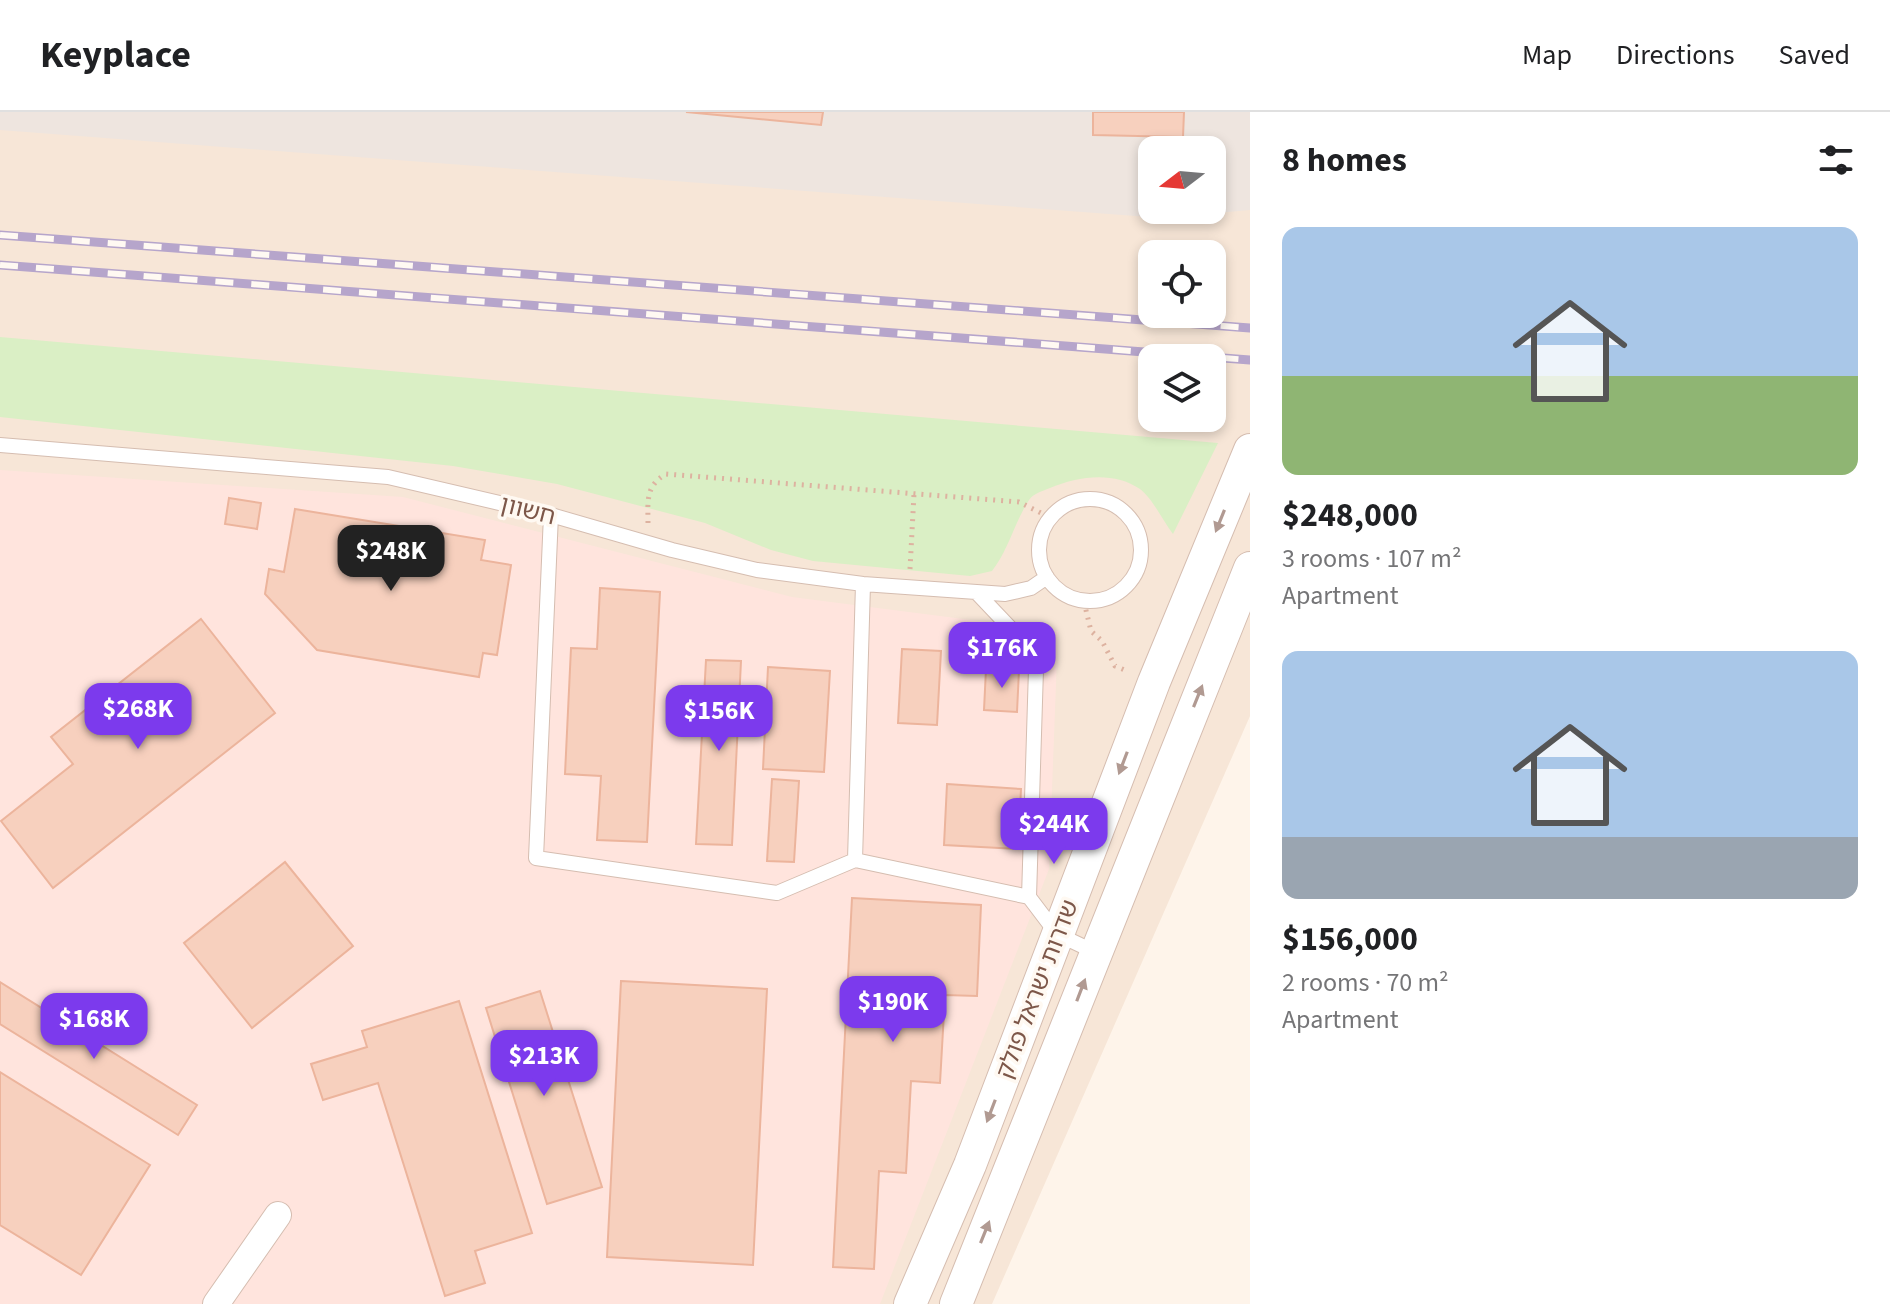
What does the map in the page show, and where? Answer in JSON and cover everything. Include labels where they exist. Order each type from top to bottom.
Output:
[{"type":"street","name":"שדרות ישראל פולק","points":[[910,1304],[970,1165],[1154,682],[1250,450]]},
{"type":"street","name":"שדרות ישראל פולק","points":[[956,1304],[1250,568]]},
{"type":"street","points":[[216,1304],[278,1215]]},
{"type":"lane","name":"חשוון","points":[[0,445],[388,477],[551,515],[757,570],[863,584],[1005,594],[1031,588],[1047,577]]},
{"type":"lane","points":[[1097,499],[1114,505],[1128,515],[1138,530],[1142,548],[1140,566],[1131,582],[1118,594],[1102,601],[1084,602],[1067,596],[1047,577],[1039,551],[1041,537],[1051,518],[1066,505],[1079,500],[1097,499]]},
{"type":"lane","points":[[551,515],[536,858],[777,893],[855,860],[1029,897]]},
{"type":"lane","points":[[855,860],[863,584]]},
{"type":"lane","points":[[978,594],[1014,632],[1036,669],[1029,897],[1057,934],[1095,952]]},
{"type":"path","points":[[649,543],[647,494],[655,480],[666,474],[1019,502],[1051,518]]},
{"type":"path","points":[[909,588],[914,494]]},
{"type":"path","points":[[1084,602],[1091,631],[1102,641],[1115,666]]},
{"type":"shaded area","points":[[0,112],[1250,112],[1250,716],[992,1304],[0,1304]]},
{"type":"shaded area","points":[[0,112],[1250,112],[1250,210],[1226,212],[1226,136],[1138,136],[1138,216],[0,130]]},
{"type":"shaded area","points":[[0,470],[403,497],[792,597],[1058,631],[1049,869],[880,1304],[0,1304]]},
{"type":"green space","points":[[0,337],[1218,443],[1173,534],[1140,489],[1119,480],[1084,478],[1042,491],[1031,498],[992,571],[970,576],[813,561],[771,550],[705,523],[557,484],[453,466],[0,417]]},
{"type":"building","points":[[686,112],[823,112],[821,125]]},
{"type":"building","points":[[1093,112],[1184,112],[1183,136],[1093,135]]},
{"type":"building","points":[[229,498],[261,503],[257,529],[225,524]]},
{"type":"building","points":[[295,509],[485,540],[481,560],[511,565],[497,655],[483,653],[479,677],[317,650],[265,594],[269,569],[284,572]]},
{"type":"building","points":[[600,588],[660,592],[647,842],[597,840],[601,776],[565,774],[571,648],[597,649]]},
{"type":"building","points":[[201,619],[275,713],[53,888],[1,821],[73,764],[51,737]]},
{"type":"building","points":[[902,649],[941,651],[937,725],[898,723]]},
{"type":"building","points":[[706,660],[741,661],[732,845],[696,844]]},
{"type":"building","points":[[768,667],[830,671],[824,772],[763,769]]},
{"type":"building","points":[[986,669],[1019,670],[1017,712],[984,710]]},
{"type":"building","points":[[772,779],[799,781],[794,862],[767,861]]},
{"type":"building","points":[[947,784],[1021,789],[1018,849],[944,845]]},
{"type":"building","points":[[285,862],[353,946],[252,1028],[184,943]]},
{"type":"building","points":[[852,898],[981,905],[977,996],[945,995],[940,1083],[911,1081],[906,1173],[879,1171],[874,1269],[833,1267]]},
{"type":"building","points":[[621,981],[767,989],[753,1265],[607,1257]]},
{"type":"building","points":[[0,982],[197,1105],[178,1135],[0,1024]]},
{"type":"building","points":[[540,991],[602,1187],[547,1204],[486,1008]]},
{"type":"building","points":[[459,1001],[532,1233],[475,1251],[485,1283],[445,1296],[378,1083],[323,1100],[311,1064],[367,1047],[362,1031]]},
{"type":"building","points":[[0,1072],[150,1165],[81,1275],[0,1225]]},
{"type":"railway","points":[[0,235],[1250,328]]},
{"type":"railway","points":[[0,265],[1250,360]]}]
